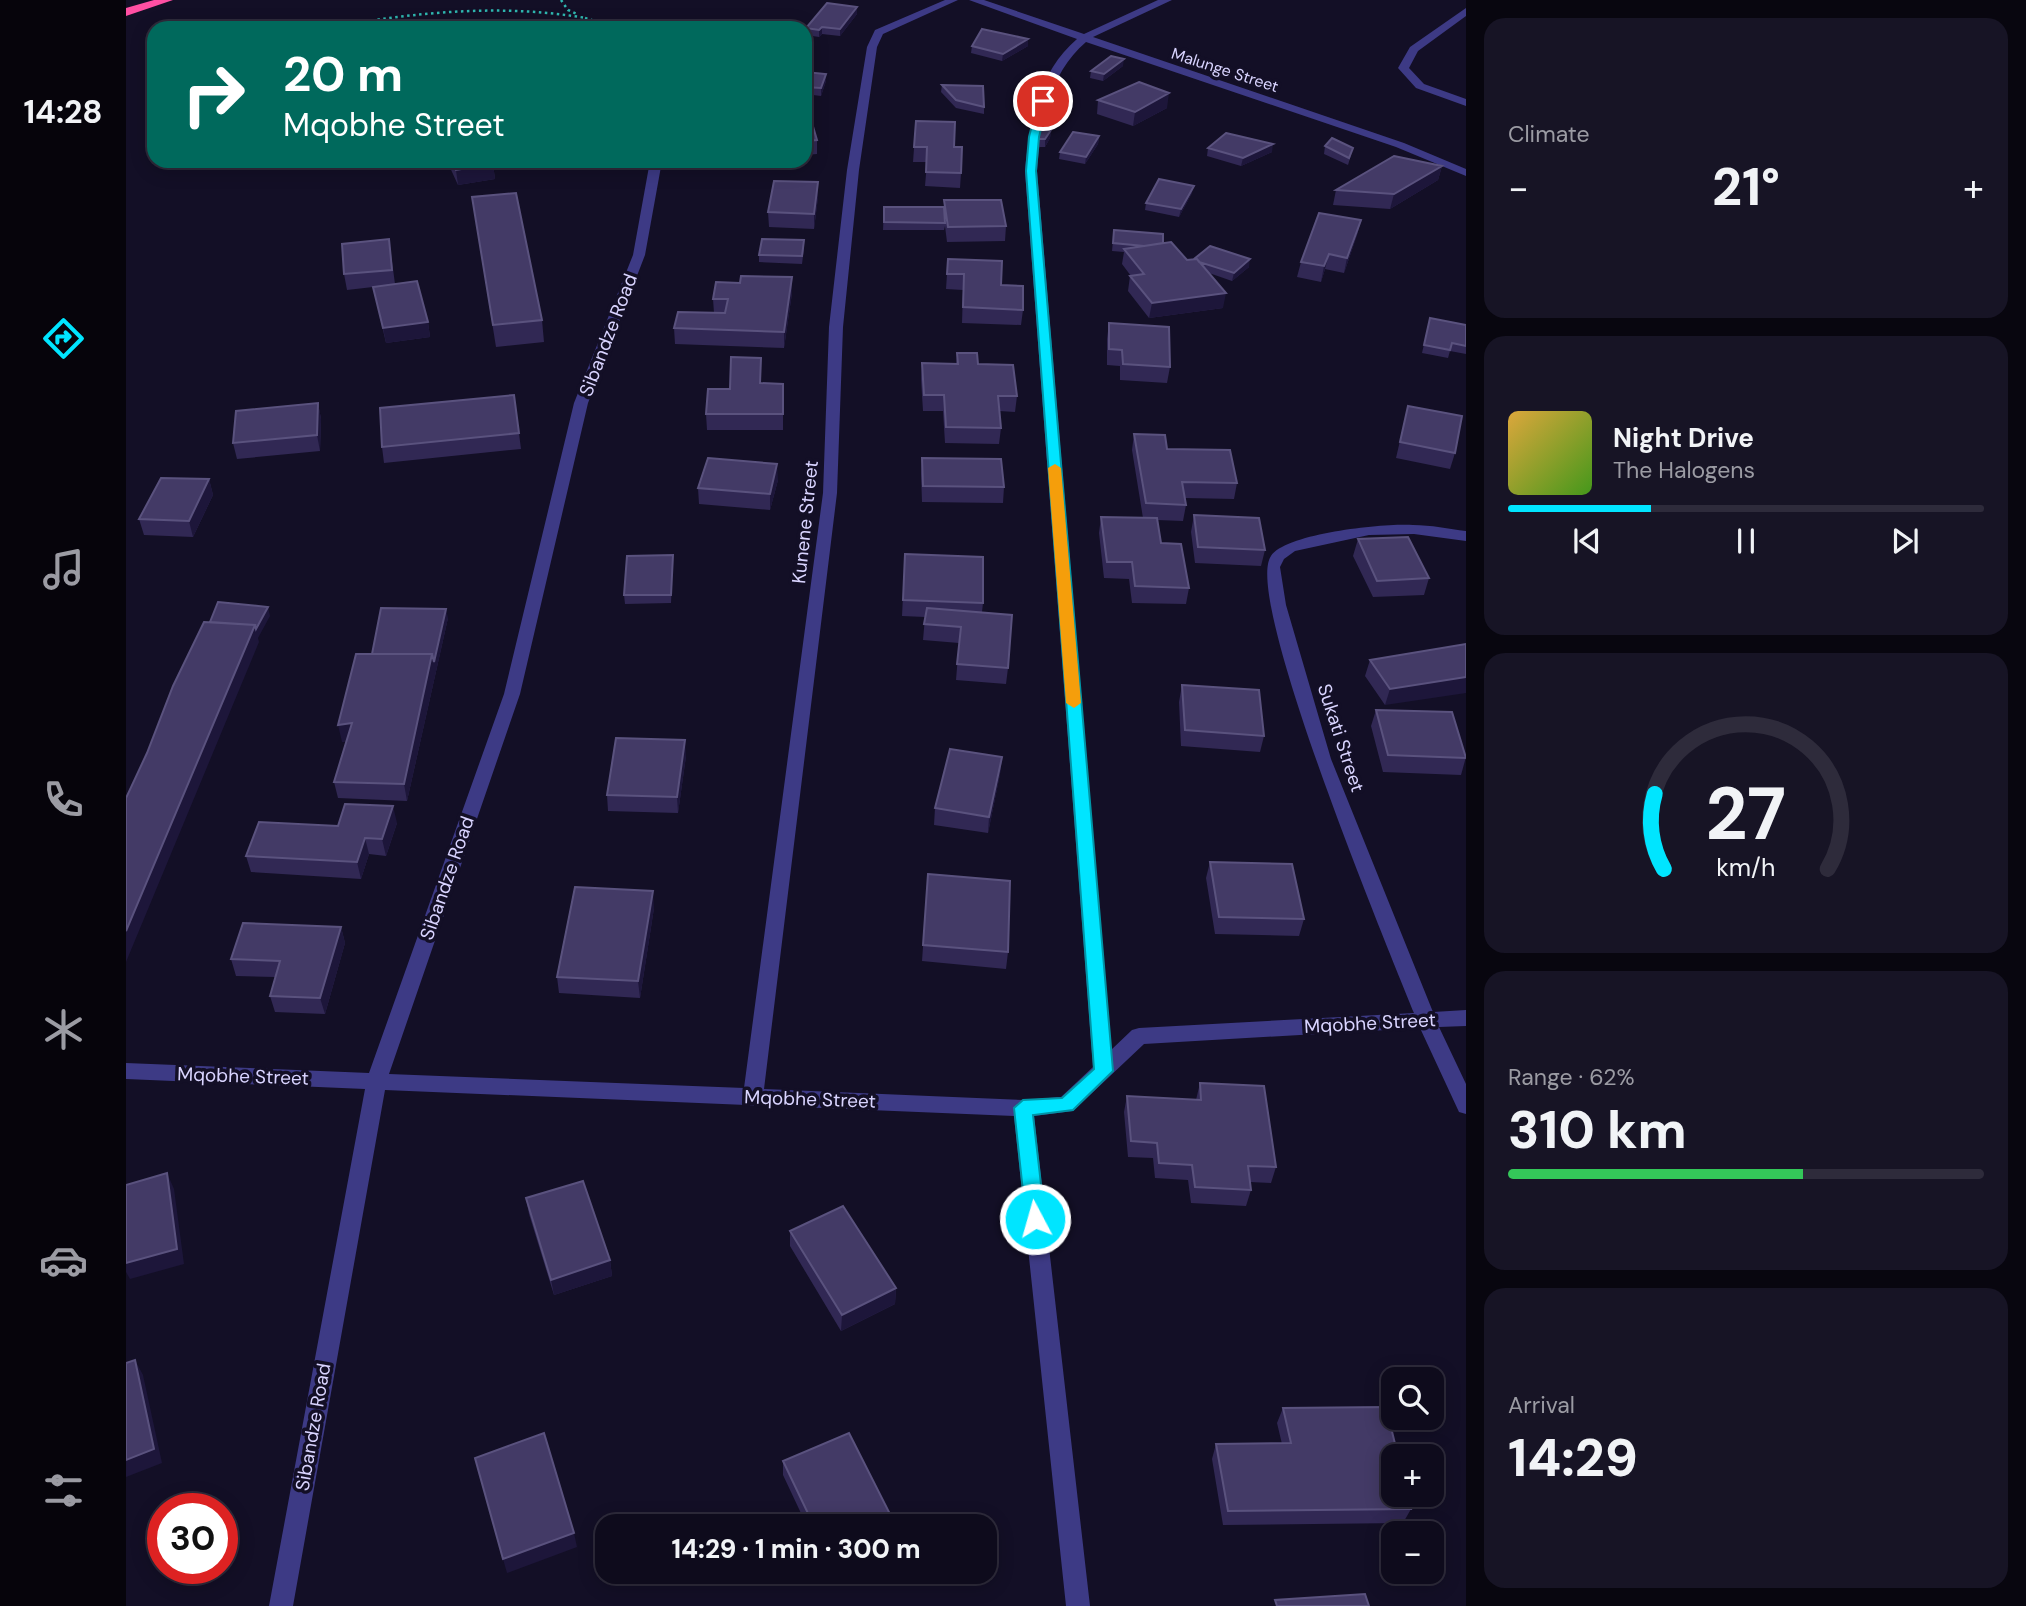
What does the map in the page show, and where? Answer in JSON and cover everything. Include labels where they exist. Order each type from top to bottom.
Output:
[{"type":"highway","points":[[126,12],[167,0]]},
{"type":"street","name":"Kunene Street","points":[[753,1097],[830,493],[836,327],[853,170],[872,47],[879,32],[953,0]]},
{"type":"street","name":"Malunge Street","points":[[974,0],[1082,39],[1400,145],[1466,173]]},
{"type":"street","points":[[1104,1071],[1031,171],[1034,137],[1055,69],[1082,39],[1167,0]]},
{"type":"street","points":[[1466,11],[1414,50],[1403,68],[1420,86],[1466,103]]},
{"type":"street","name":"Sibandze Road","points":[[281,1606],[376,1082],[512,694],[581,403],[639,255],[655,168]]},
{"type":"street","name":"Sukati Street","points":[[1466,536],[1414,529],[1369,530],[1290,547],[1278,556],[1272,567],[1278,605],[1322,760],[1426,1020],[1466,1106]]},
{"type":"street","name":"Mqobhe Street","points":[[126,1071],[1023,1108],[1066,1105],[1139,1036],[1466,1018]]},
{"type":"street","points":[[1023,1108],[1078,1606]]},
{"type":"path","points":[[561,0],[568,10],[596,21]]},
{"type":"path","points":[[359,21],[430,12],[534,10],[586,18]]},
{"type":"building","points":[[827,3],[857,7],[840,29],[812,29],[812,21]]},
{"type":"building","points":[[982,29],[1028,39],[1003,54],[972,46]]},
{"type":"building","points":[[1111,56],[1124,59],[1104,74],[1091,71]]},
{"type":"building","points":[[812,73],[826,74],[821,88],[812,87]]},
{"type":"building","points":[[1139,82],[1169,93],[1135,112],[1098,100]]},
{"type":"building","points":[[942,85],[983,86],[984,107],[956,100]]},
{"type":"building","points":[[916,121],[955,122],[954,147],[962,147],[961,173],[926,172],[927,147],[914,147]]},
{"type":"building","points":[[812,123],[817,140],[812,140]]},
{"type":"building","points":[[1039,130],[1051,130],[1045,139],[1037,139]]},
{"type":"building","points":[[1073,132],[1099,136],[1086,157],[1060,152]]},
{"type":"building","points":[[1226,133],[1273,144],[1243,158],[1208,148]]},
{"type":"building","points":[[1332,138],[1353,148],[1349,158],[1325,146]]},
{"type":"building","points":[[1394,156],[1442,166],[1394,194],[1336,190]]},
{"type":"building","points":[[1159,179],[1194,186],[1181,209],[1146,203]]},
{"type":"building","points":[[774,181],[818,182],[814,214],[768,212]]},
{"type":"building","points":[[516,193],[542,320],[493,325],[472,197]]},
{"type":"building","points":[[944,200],[1001,200],[1006,226],[948,227]]},
{"type":"building","points":[[884,207],[944,207],[945,223],[884,222]]},
{"type":"building","points":[[1319,213],[1361,220],[1347,258],[1329,254],[1324,266],[1301,262]]},
{"type":"building","points":[[1114,230],[1163,234],[1163,243],[1144,246],[1113,243]]},
{"type":"building","points":[[389,239],[392,270],[344,274],[342,244]]},
{"type":"building","points":[[762,239],[804,240],[802,256],[759,255]]},
{"type":"building","points":[[1171,242],[1187,260],[1197,259],[1226,293],[1152,303],[1130,276],[1144,274],[1124,249]]},
{"type":"building","points":[[1210,246],[1250,259],[1234,273],[1194,259]]},
{"type":"building","points":[[948,259],[1002,261],[1001,285],[1023,286],[1023,310],[963,307],[964,274],[947,274]]},
{"type":"building","points":[[741,276],[792,277],[784,332],[674,328],[678,312],[725,313],[728,299],[713,299],[716,282],[740,283]]},
{"type":"building","points":[[417,281],[428,322],[383,328],[373,287]]},
{"type":"building","points":[[1430,318],[1466,325],[1466,346],[1452,343],[1450,350],[1424,345]]},
{"type":"building","points":[[1109,323],[1169,327],[1170,367],[1123,364],[1122,350],[1109,349]]},
{"type":"building","points":[[957,353],[977,353],[978,364],[1013,365],[1017,396],[998,396],[1001,428],[946,427],[944,395],[924,395],[922,363],[958,364]]},
{"type":"building","points":[[731,357],[761,358],[760,383],[783,384],[783,414],[706,414],[708,389],[730,389]]},
{"type":"building","points":[[514,395],[519,433],[382,447],[380,408]]},
{"type":"building","points":[[318,403],[317,435],[233,443],[236,411]]},
{"type":"building","points":[[1408,406],[1462,416],[1455,453],[1400,442]]},
{"type":"building","points":[[1134,434],[1165,435],[1167,449],[1230,450],[1237,483],[1182,482],[1186,505],[1146,503]]},
{"type":"building","points":[[708,458],[777,464],[770,494],[698,488]]},
{"type":"building","points":[[922,458],[1001,459],[1004,487],[923,486]]},
{"type":"building","points":[[161,478],[209,479],[189,521],[139,519]]},
{"type":"building","points":[[1194,515],[1259,518],[1265,550],[1198,547]]},
{"type":"building","points":[[1101,517],[1157,518],[1161,543],[1181,544],[1189,588],[1135,586],[1132,562],[1107,562]]},
{"type":"building","points":[[1408,537],[1429,578],[1377,581],[1358,539]]},
{"type":"building","points":[[905,554],[983,557],[983,603],[903,600]]},
{"type":"building","points":[[673,555],[671,595],[624,595],[627,556]]},
{"type":"building","points":[[218,602],[268,607],[256,629],[255,625],[210,622]]},
{"type":"building","points":[[381,608],[446,609],[434,662],[432,654],[372,654]]},
{"type":"building","points":[[927,608],[1012,615],[1008,668],[957,664],[961,627],[924,624]]},
{"type":"building","points":[[204,622],[255,625],[126,931],[126,798],[173,686]]},
{"type":"building","points":[[1466,644],[1466,677],[1390,689],[1370,660]]},
{"type":"building","points":[[356,654],[432,654],[404,784],[334,782],[352,723],[338,725]]},
{"type":"building","points":[[1182,685],[1259,690],[1264,736],[1185,730]]},
{"type":"building","points":[[1376,710],[1452,712],[1466,758],[1388,755]]},
{"type":"building","points":[[616,738],[685,740],[677,797],[607,795]]},
{"type":"building","points":[[950,749],[1002,757],[989,817],[935,808]]},
{"type":"building","points":[[345,804],[393,806],[382,839],[365,838],[357,862],[246,856],[259,822],[338,826]]},
{"type":"building","points":[[1210,862],[1292,864],[1304,919],[1219,917]]},
{"type":"building","points":[[928,874],[1010,881],[1008,952],[923,945]]},
{"type":"building","points":[[575,887],[653,891],[638,981],[557,977]]},
{"type":"building","points":[[243,923],[341,927],[320,998],[270,996],[280,961],[231,959]]},
{"type":"building","points":[[1200,1083],[1264,1086],[1276,1167],[1248,1166],[1251,1190],[1195,1187],[1192,1165],[1159,1163],[1157,1143],[1131,1141],[1127,1096],[1201,1100]]},
{"type":"building","points":[[167,1173],[177,1249],[126,1263],[126,1185]]},
{"type":"building","points":[[583,1181],[610,1260],[551,1280],[526,1198]]},
{"type":"building","points":[[843,1206],[896,1288],[842,1315],[790,1231]]},
{"type":"building","points":[[135,1360],[154,1449],[126,1460],[126,1363]]},
{"type":"building","points":[[1381,1407],[1381,1430],[1392,1430],[1395,1444],[1381,1444],[1381,1507],[1411,1509],[1228,1511],[1216,1444],[1291,1443],[1283,1408]]},
{"type":"building","points":[[544,1433],[574,1533],[503,1559],[475,1458]]},
{"type":"building","points":[[849,1433],[890,1514],[808,1514],[783,1461]]},
{"type":"building","points":[[1365,1594],[1369,1606],[1277,1606],[1275,1600]]},
{"type":"slow traffic","points":[[1055,468],[1074,703]]},
{"type":"route","points":[[1035,1219],[1023,1108],[1066,1105],[1104,1071],[1031,171],[1034,137],[1043,101]]}]
